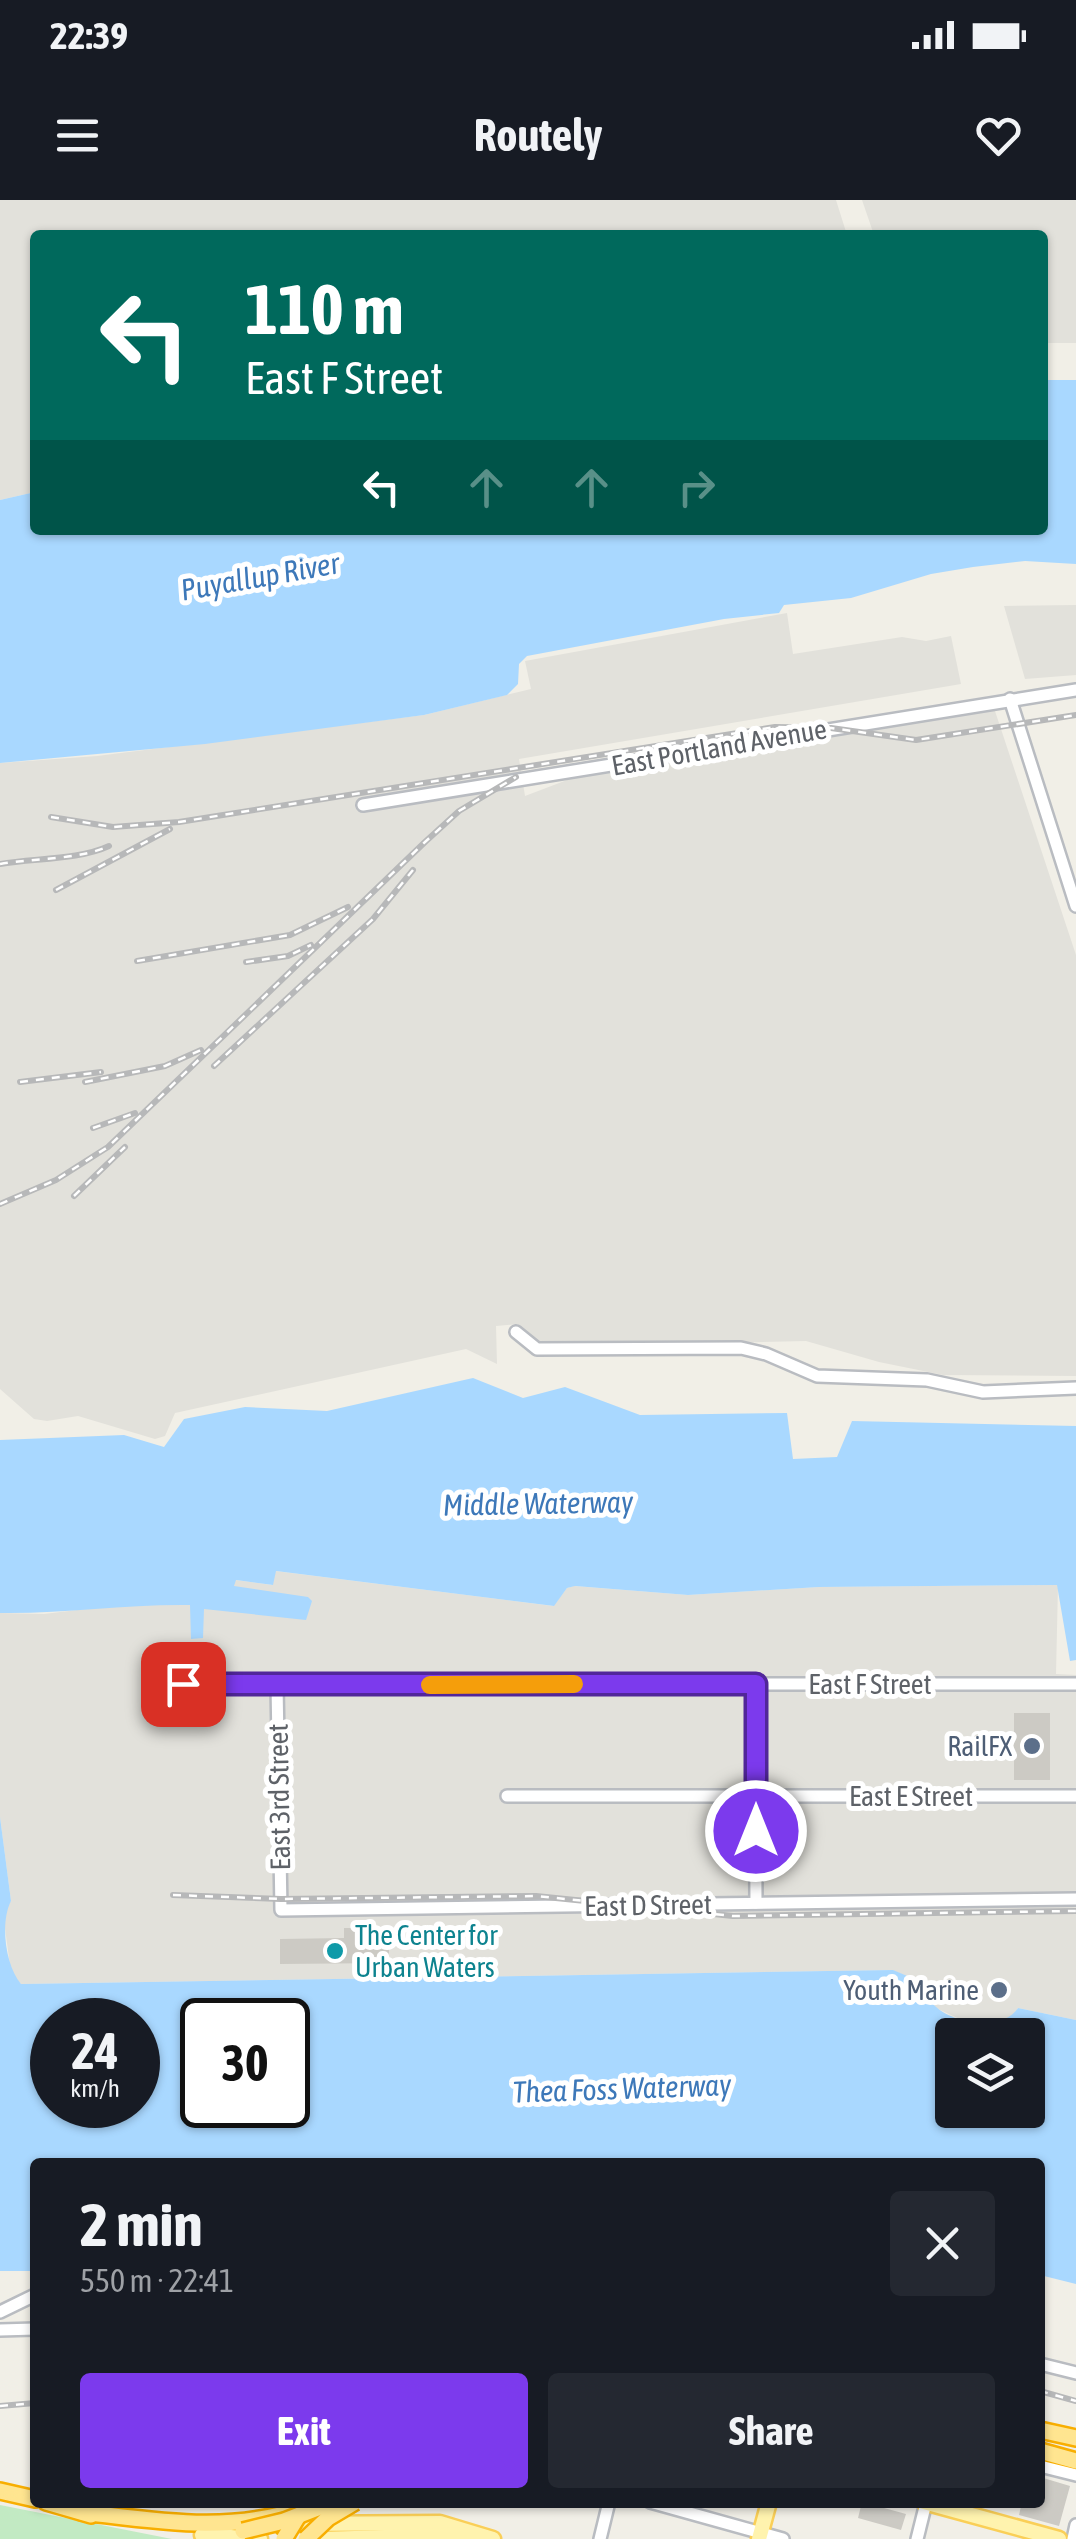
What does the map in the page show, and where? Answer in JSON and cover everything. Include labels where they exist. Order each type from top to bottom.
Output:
[{"type":"highway","points":[[1045,2431],[1076,2438]]},
{"type":"highway","points":[[1045,2453],[1076,2461]]},
{"type":"highway","points":[[0,2491],[30,2499]]},
{"type":"highway","points":[[68,2508],[110,2522],[202,2534],[284,2522],[318,2508]]},
{"type":"highway","points":[[82,2512],[193,2526],[242,2527],[297,2508]]},
{"type":"highway","points":[[284,2539],[309,2508]]},
{"type":"highway","points":[[306,2539],[346,2508]]},
{"type":"main road","points":[[760,2536],[767,2508]]},
{"type":"main road","points":[[971,2509],[1059,2539]]},
{"type":"main road","points":[[242,2527],[432,2522],[493,2539]]},
{"type":"main road","points":[[202,2534],[260,2539]]},
{"type":"main road","points":[[326,2539],[474,2536]]},
{"type":"street","name":"East Portland Avenue","points":[[363,805],[1076,690]]},
{"type":"street","points":[[1010,699],[1076,906]]},
{"type":"street","points":[[516,1332],[536,1349],[741,1348],[766,1354],[817,1376],[927,1380],[983,1392],[1076,1388]]},
{"type":"street","name":"East F Street","points":[[183,1684],[1076,1684]]},
{"type":"street","points":[[756,1684],[756,1903]]},
{"type":"street","name":"East 3rd Street","points":[[277,1685],[280,1910]]},
{"type":"street","name":"East E Street","points":[[506,1796],[1076,1796]]},
{"type":"street","name":"East D Street","points":[[280,1910],[1076,1898]]},
{"type":"street","points":[[0,2312],[30,2298]]},
{"type":"street","points":[[0,2330],[30,2329]]},
{"type":"street","points":[[1045,2365],[1076,2373]]},
{"type":"street","points":[[1045,2467],[1076,2475]]},
{"type":"street","points":[[600,2539],[608,2508]]},
{"type":"street","points":[[669,2508],[760,2536],[783,2539]]},
{"type":"street","points":[[917,2539],[924,2508]]},
{"type":"street","points":[[1073,2539],[1076,2525]]},
{"type":"shaded area","points":[[0,200],[836,200],[845,230],[30,230],[30,493],[0,500]]},
{"type":"shaded area","points":[[862,200],[1076,200],[1076,343],[1048,343],[1048,230],[872,230]]},
{"type":"shaded area","points":[[1076,605],[1076,675],[1025,679],[1004,606]]},
{"type":"shaded area","points":[[787,613],[793,654],[902,637],[926,641],[951,636],[961,684],[519,759],[525,796],[596,769],[689,745],[994,708],[1076,955],[1076,1376],[943,1375],[806,1341],[540,1347],[518,1324],[496,1326],[497,1364],[466,1349],[175,1413],[165,1436],[155,1439],[78,1416],[34,1419],[0,1389],[0,763],[97,756],[424,715],[531,689],[525,661]]},
{"type":"shaded area","points":[[275,1571],[553,1606],[567,1588],[574,1586],[688,1595],[819,1587],[1058,1585],[1056,1674],[1076,1675],[1076,2020],[1018,2008],[1012,2018],[958,2018],[936,2008],[923,1983],[892,1970],[21,1984],[11,1973],[3,1913],[11,1901],[0,1817],[0,1613],[44,1614],[127,1604],[191,1605],[191,1638],[203,1638],[203,1609],[235,1580],[272,1585]]},
{"type":"green space","points":[[0,2505],[172,2539],[0,2539]]},
{"type":"water","name":"Puyallup River","points":[[1048,380],[1076,380],[1076,564],[1025,561],[931,574],[851,598],[784,605],[779,613],[724,619],[527,656],[519,664],[518,684],[507,695],[424,715],[205,744],[0,763],[0,500],[30,493],[30,535],[1048,535]]},
{"type":"water","name":"Middle Waterway","points":[[473,1378],[523,1398],[565,1387],[640,1415],[787,1413],[793,1459],[837,1457],[852,1421],[1076,1426],[1076,1660],[1070,1661],[1057,1585],[819,1587],[688,1595],[575,1586],[567,1588],[554,1606],[276,1571],[273,1585],[236,1580],[234,1586],[308,1597],[312,1601],[306,1620],[204,1609],[203,1638],[191,1639],[190,1605],[0,1613],[0,1440],[124,1435],[164,1447],[184,1419],[245,1407],[327,1411]]},
{"type":"water","name":"Thea Foss Waterway","points":[[0,1817],[11,1901],[6,1943],[11,1966],[21,1984],[893,1970],[924,1983],[933,2004],[958,2018],[935,2018],[935,2128],[1045,2128],[1045,2018],[1006,2018],[1018,2008],[1076,2020],[1076,2284],[1045,2276],[1045,2158],[30,2158],[30,2271],[0,2271]]},
{"type":"building","name":"RailFX","points":[[1014,1713],[1050,1713],[1050,1780],[1014,1780]]},
{"type":"building","name":"The Center for Urban Waters","points":[[344,1928],[369,1928],[369,1939],[389,1938],[389,1963],[280,1964],[280,1939],[344,1938]]},
{"type":"building","points":[[1045,2478],[1070,2486],[1059,2526],[1019,2515],[1021,2508],[1045,2508]]},
{"type":"building","points":[[860,2508],[884,2508],[906,2514],[901,2530],[858,2518]]},
{"type":"railway","points":[[51,817],[113,827],[179,822],[775,727],[831,728],[916,740],[1076,715]]},
{"type":"railway","points":[[0,1204],[56,1180],[108,1147],[459,811],[516,777]]},
{"type":"railway","points":[[56,890],[170,829]]},
{"type":"railway","points":[[0,864],[70,856],[109,846]]},
{"type":"railway","points":[[214,1066],[373,919],[413,870]]},
{"type":"railway","points":[[137,961],[290,935],[348,907]]},
{"type":"railway","points":[[246,962],[288,956],[311,945]]},
{"type":"railway","points":[[85,1082],[165,1066],[201,1050]]},
{"type":"railway","points":[[20,1082],[101,1072]]},
{"type":"railway","points":[[93,1128],[135,1113]]},
{"type":"railway","points":[[74,1196],[125,1147]]},
{"type":"railway","points":[[173,1895],[281,1899],[536,1896],[733,1916],[1076,1911]]},
{"type":"railway","points":[[1045,2392],[1076,2401]]},
{"type":"railway","points":[[0,2406],[30,2403]]},
{"type":"slow traffic","points":[[430,1685],[574,1684]]},
{"type":"place","name":"RailFX","points":[[1032,1746]]},
{"type":"place","name":"The Center for Urban Waters","points":[[335,1951]]},
{"type":"place","name":"Youth Marine","points":[[999,1990]]},
{"type":"route","points":[[183,1684],[756,1684],[756,1831]]}]
